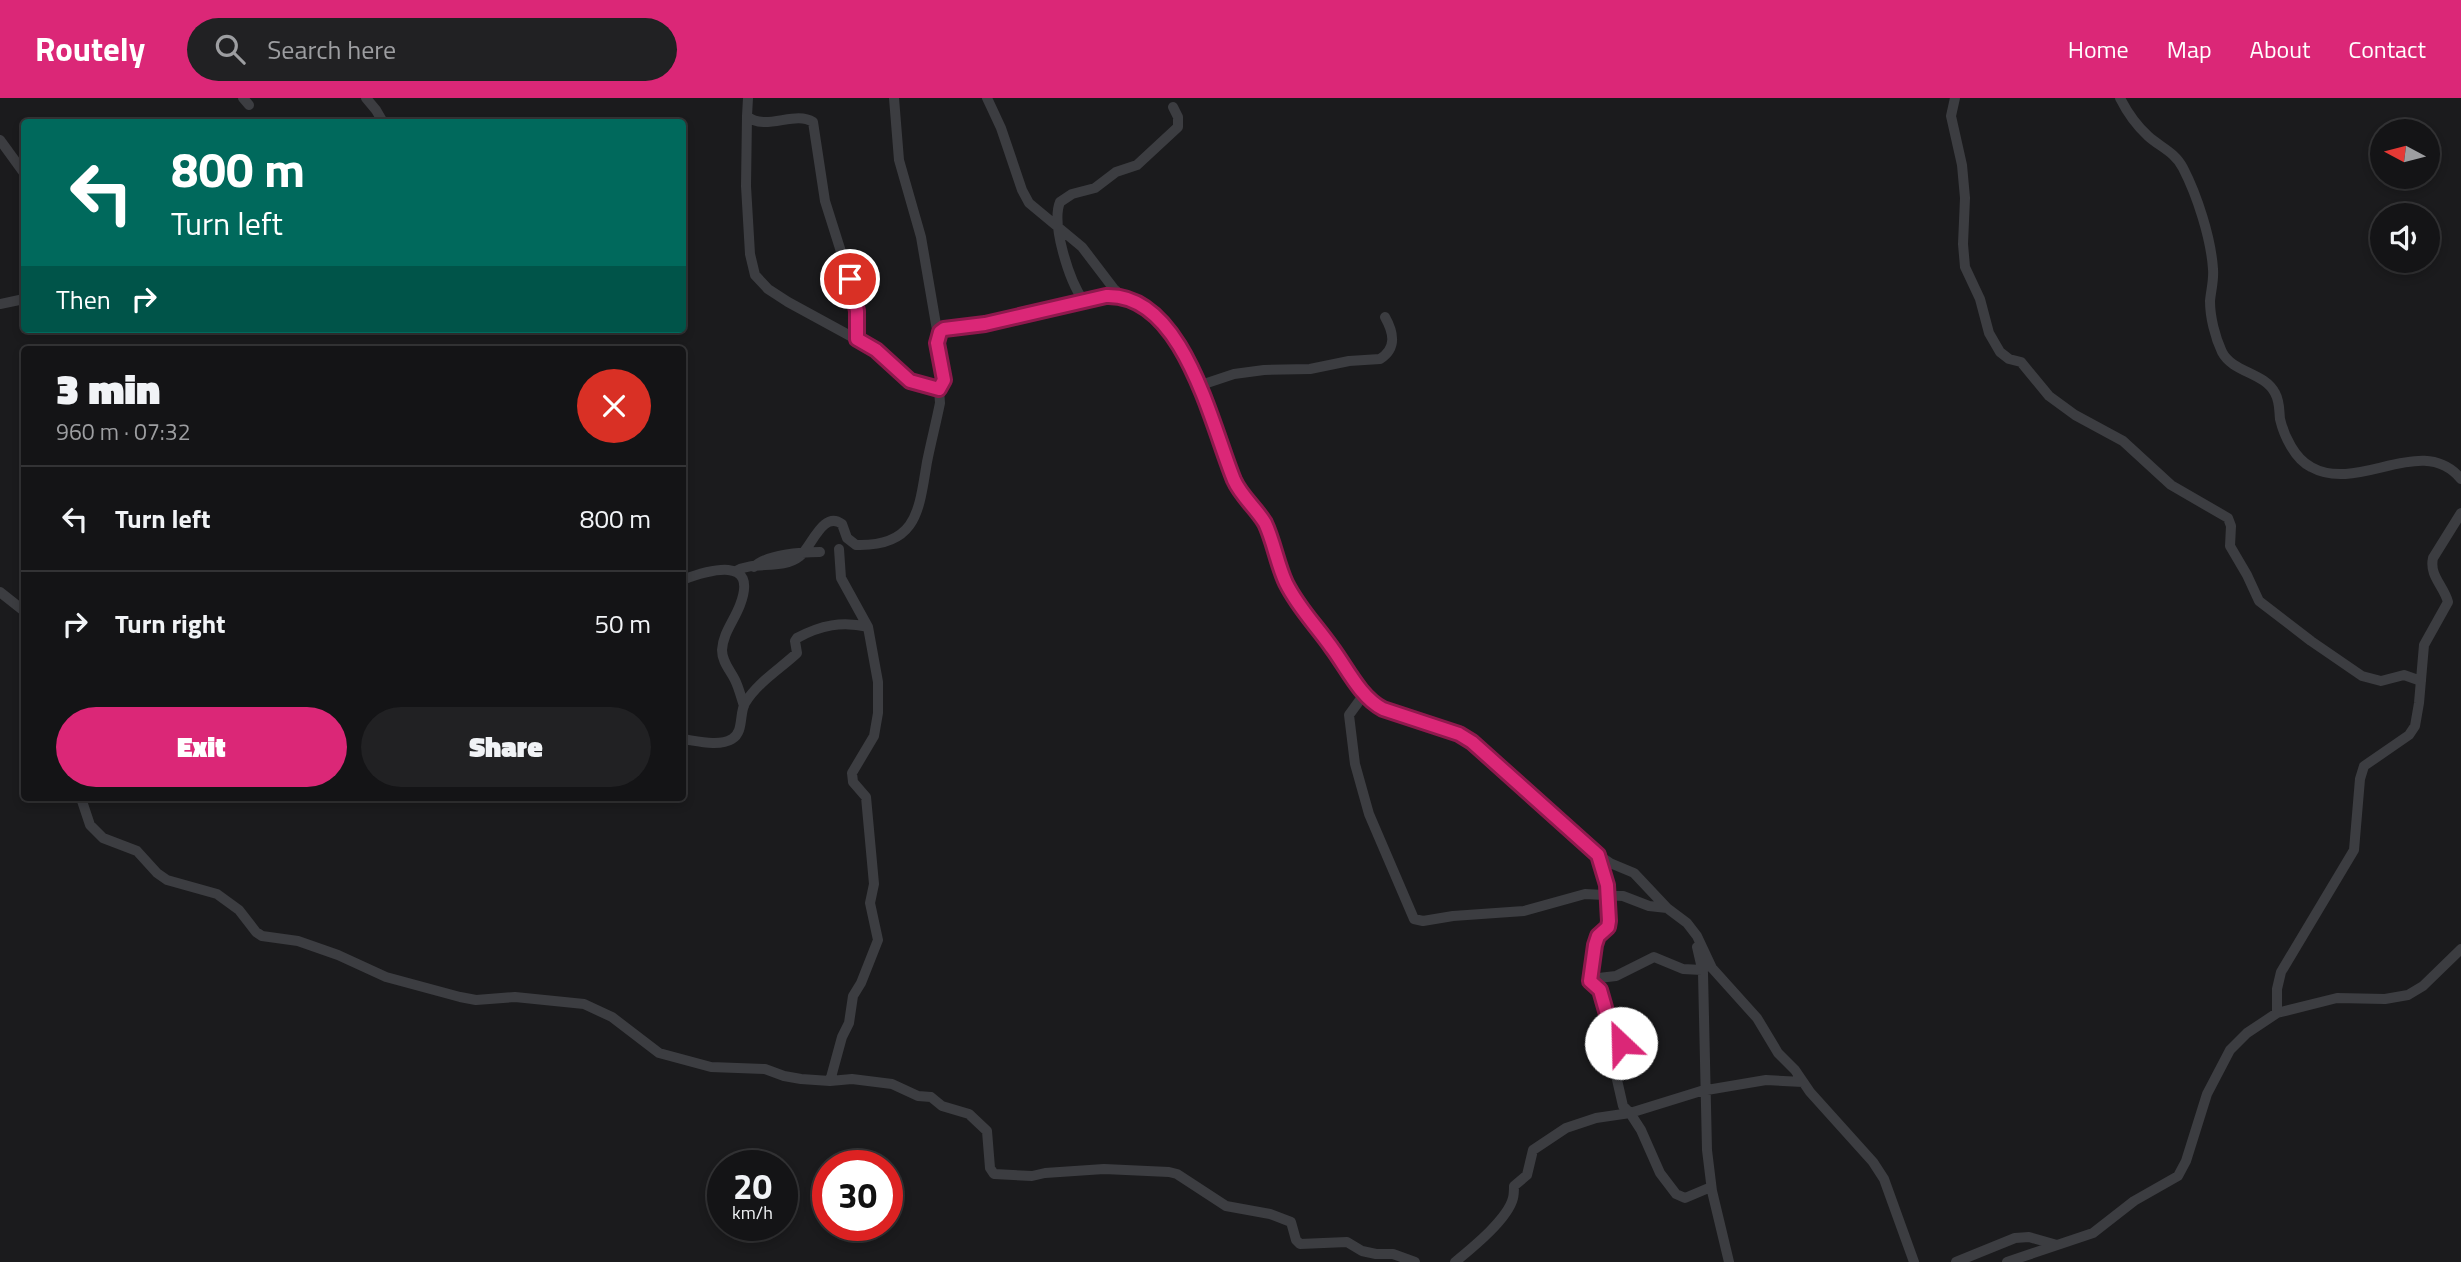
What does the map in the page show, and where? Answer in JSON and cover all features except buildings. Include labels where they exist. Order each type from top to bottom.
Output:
[{"type":"street","points":[[366,98],[381,119]]},
{"type":"street","points":[[748,98],[746,186],[750,254],[755,275],[768,289],[788,302],[876,350],[910,381],[939,389]]},
{"type":"street","points":[[744,706],[722,652],[724,638],[740,604],[743,580],[754,567],[763,560],[877,543],[894,537],[909,526],[922,500],[940,402],[939,389],[945,374],[921,237],[899,160],[894,98]]},
{"type":"street","points":[[987,98],[1026,197],[1082,247],[1121,295],[1141,304],[1159,318],[1201,385],[1234,480],[1264,522],[1279,565],[1298,606],[1365,693],[1375,705],[1383,709],[1459,734],[1472,742],[1598,855],[1634,873],[1667,908],[1679,915],[1690,927],[1706,966],[1757,1018],[1775,1049],[1880,1171],[1914,1262]]},
{"type":"street","points":[[1955,98],[1951,116],[1962,165],[1965,267],[1980,299],[1989,333],[2000,352],[2009,359],[2021,362],[2049,396],[2075,415],[2123,441],[2171,485],[2228,518],[2231,526],[2230,546],[2249,578],[2255,595],[2285,622],[2362,676],[2381,681],[2404,675],[2421,681]]},
{"type":"street","points":[[2120,98],[2135,123],[2182,164],[2211,255],[2214,275],[2211,311],[2223,353],[2232,364],[2260,379],[2274,391],[2286,436],[2301,460],[2320,471],[2343,475],[2414,461],[2434,461],[2442,462],[2461,479]]},
{"type":"street","points":[[1083,300],[1072,283],[1058,227],[1058,206],[1065,197],[1091,190],[1116,172],[1137,164],[1178,127],[1178,117],[1173,107]]},
{"type":"street","points":[[747,116],[757,121],[777,122],[806,118],[813,122],[825,201],[855,296],[857,339]]},
{"type":"street","points":[[0,140],[21,169]]},
{"type":"street","points":[[938,336],[944,329],[985,324],[1083,300],[1121,295]]},
{"type":"street","points":[[0,304],[21,300]]},
{"type":"street","points":[[1201,385],[1250,372],[1310,369],[1349,360],[1380,359],[1390,350],[1393,342],[1393,335],[1384,317]]},
{"type":"street","points":[[2277,1013],[2277,989],[2281,972],[2356,844],[2362,771],[2368,762],[2412,731],[2417,717],[2424,645],[2448,602],[2432,572],[2433,558],[2461,513]]},
{"type":"street","points":[[792,561],[804,552],[822,526],[831,520],[842,524],[847,538],[856,545]]},
{"type":"street","points":[[830,1081],[842,1037],[849,1023],[853,996],[878,940],[870,899],[874,884],[866,797],[853,782],[852,773],[873,740],[878,713],[878,682],[868,627],[841,578],[839,549]]},
{"type":"street","points":[[736,571],[743,567],[803,560],[820,552]]},
{"type":"street","points":[[686,579],[726,569],[736,571],[743,580]]},
{"type":"street","points":[[0,592],[21,609]]},
{"type":"street","points":[[686,739],[710,742],[732,739],[738,733],[744,706],[771,673],[797,653],[797,638],[834,624],[852,623],[868,627]]},
{"type":"street","points":[[1365,693],[1349,715],[1354,764],[1368,814],[1412,918],[1423,921],[1524,911],[1580,894],[1623,896],[1649,906],[1667,908]]},
{"type":"street","points":[[82,801],[90,825],[103,838],[137,851],[167,880],[217,894],[239,910],[262,936],[298,941],[397,981],[467,999],[516,998],[584,1004],[612,1017],[666,1056],[718,1068],[765,1069],[784,1076],[892,1084],[918,1096],[932,1097],[942,1105],[970,1114],[987,1131],[990,1168],[994,1174],[1032,1176],[1104,1169],[1169,1172],[1177,1174],[1226,1206],[1270,1214],[1291,1222],[1296,1240],[1300,1244],[1347,1242],[1362,1251],[1393,1254],[1415,1262]]},
{"type":"street","points":[[1590,979],[1598,938],[1609,925],[1605,874],[1598,855]]},
{"type":"street","points":[[2007,1262],[2099,1230],[2134,1200],[2178,1176],[2185,1166],[2202,1107],[2230,1050],[2247,1033],[2277,1013],[2337,998],[2385,999],[2409,995],[2423,986],[2461,950]]},
{"type":"street","points":[[1590,979],[1616,976],[1654,957],[1683,969],[1706,966]]},
{"type":"street","points":[[1706,966],[1705,1090],[1711,1187],[1729,1262]]},
{"type":"street","points":[[1590,979],[1600,990],[1606,1011],[1621,1036],[1621,1043],[1612,1058],[1622,1104],[1630,1113],[1660,1173],[1676,1194],[1685,1198],[1711,1187]]},
{"type":"street","points":[[1455,1262],[1479,1242],[1505,1214],[1513,1199],[1514,1186],[1528,1172],[1535,1149],[1566,1128],[1596,1118],[1630,1113],[1705,1090],[1766,1080],[1803,1082]]},
{"type":"street","points":[[1956,1262],[2015,1238],[2029,1237],[2057,1245]]},
{"type":"route","points":[[850,279],[857,311],[857,339],[876,350],[910,381],[939,389],[945,374],[937,343],[940,332],[944,329],[974,327],[1093,297],[1121,295],[1141,304],[1159,318],[1201,385],[1234,480],[1264,522],[1279,565],[1298,606],[1365,693],[1375,705],[1383,709],[1459,734],[1472,742],[1489,754],[1598,855],[1607,885],[1609,921],[1607,929],[1598,936],[1595,945],[1590,981],[1600,990],[1606,1011],[1621,1036],[1621,1043]]}]
